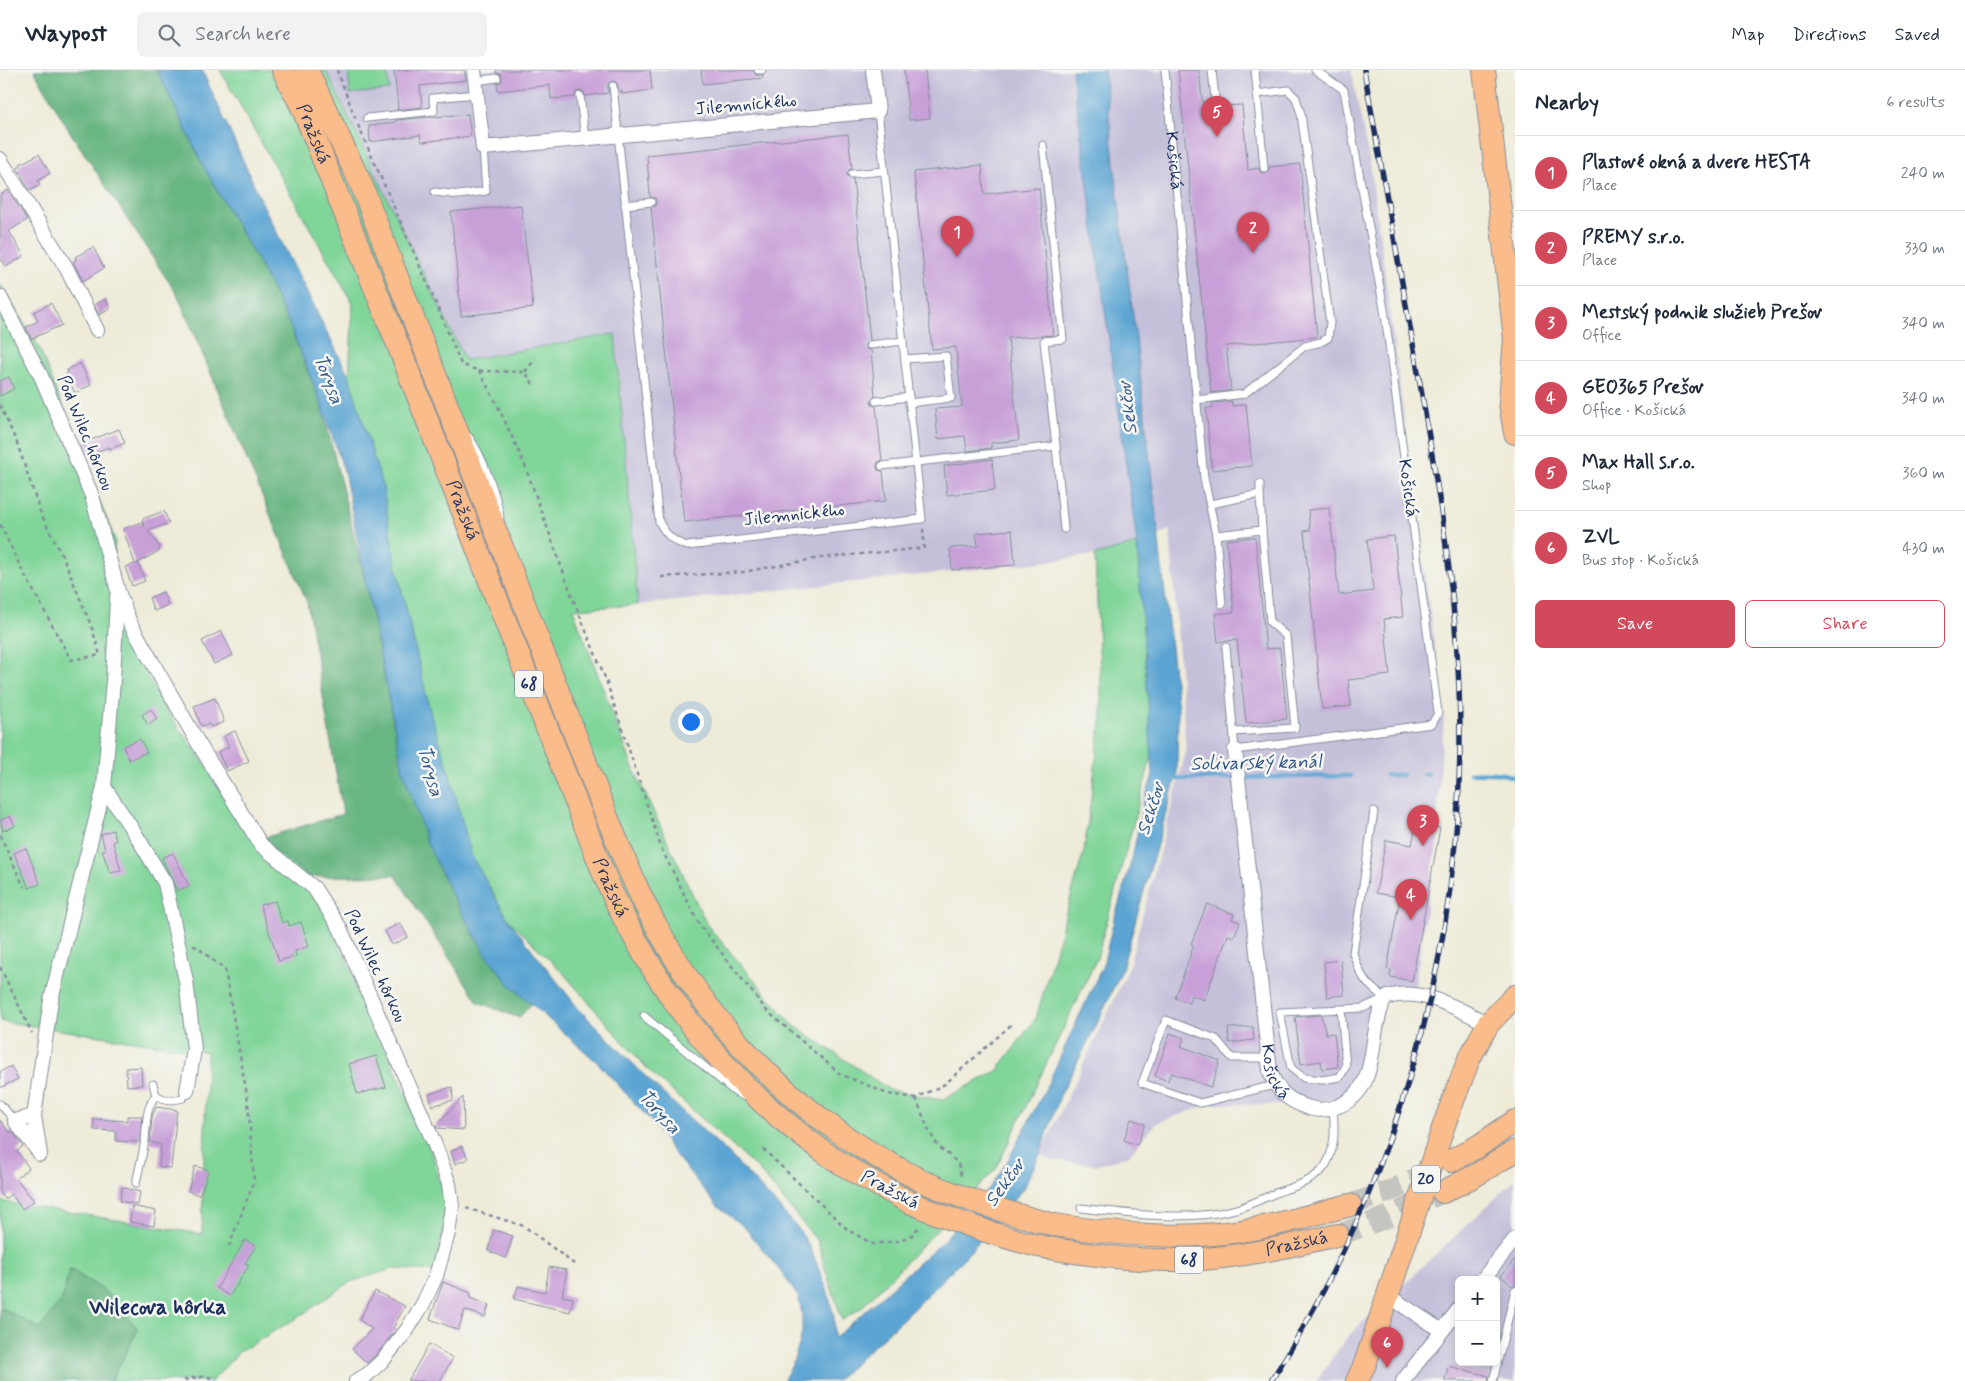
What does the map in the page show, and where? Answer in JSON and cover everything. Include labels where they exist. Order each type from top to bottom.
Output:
[{"type":"main road","name":"Pražská","points":[[283,70],[303,109],[608,883],[630,930],[656,974],[682,1014],[710,1049],[768,1107],[824,1152],[870,1181],[909,1202],[972,1227],[1038,1246],[1099,1256],[1132,1259],[1201,1260],[1258,1253],[1338,1235]]},
{"type":"main road","name":"Pražská","points":[[307,70],[361,184],[602,803],[637,888],[653,920],[682,969],[728,1032],[762,1068],[798,1101],[839,1133],[884,1161],[924,1182],[1012,1215],[1055,1225],[1103,1232],[1144,1236],[1201,1235],[1253,1229],[1350,1205]]},
{"type":"main road","points":[[1484,70],[1515,338],[1510,403],[1515,433]]},
{"type":"main road","points":[[1499,70],[1515,202]]},
{"type":"main road","name":"20","points":[[1357,1379],[1379,1320],[1445,1122],[1469,1058],[1488,1024],[1515,996]]},
{"type":"main road","points":[[1451,1161],[1480,1145],[1515,1121]]},
{"type":"main road","points":[[1443,1192],[1476,1175],[1515,1151]]},
{"type":"street","points":[[873,70],[878,111]]},
{"type":"street","points":[[476,82],[483,148]]},
{"type":"street","name":"Jilemnického","points":[[483,148],[878,111]]},
{"type":"street","points":[[0,159],[66,269],[97,330]]},
{"type":"street","name":"Pod Wilec hôrkou","points":[[0,297],[41,376],[92,496],[118,591],[130,623],[197,741],[261,845],[314,888],[340,928],[435,1145],[449,1184],[452,1206],[448,1233],[436,1276],[407,1330],[384,1359],[367,1375],[356,1381]]},
{"type":"street","name":"Pod Wilec hôrkou","points":[[16,1122],[40,1154],[34,1116],[51,1000],[104,787],[118,591]]},
{"type":"street","name":"Košická","points":[[1235,750],[1269,1058],[1275,1085],[1283,1094],[1301,1105],[1322,1110],[1333,1108],[1355,1097],[1365,1082],[1371,1062],[1378,1016],[1385,998]]},
{"type":"street","points":[[104,787],[165,883],[186,982],[194,1048],[187,1091]]},
{"type":"street","points":[[1385,998],[1398,993],[1416,995],[1460,1010],[1488,1024]]},
{"type":"street","points":[[16,1122],[34,1116]]},
{"type":"street","points":[[1485,1276],[1515,1239]]},
{"type":"street","points":[[1387,1295],[1442,1330]]},
{"type":"street","points":[[1403,1381],[1455,1314]]},
{"type":"lane","name":"Košická","points":[[1165,70],[1204,478],[1216,535],[1222,604]]},
{"type":"lane","points":[[1212,70],[1216,107]]},
{"type":"lane","points":[[1255,70],[1264,168]]},
{"type":"lane","name":"Košická","points":[[1235,750],[1432,724],[1438,713],[1385,315],[1344,90],[1315,70]]},
{"type":"lane","points":[[367,118],[434,111],[433,98],[476,82],[497,78]]},
{"type":"lane","points":[[613,86],[618,136]]},
{"type":"lane","points":[[1197,400],[1244,394],[1305,346],[1328,338],[1330,323],[1301,114],[1296,98],[1288,90],[1257,94]]},
{"type":"lane","points":[[580,96],[585,139]]},
{"type":"lane","points":[[878,111],[922,519]]},
{"type":"lane","name":"Jilemnického","points":[[618,136],[659,522],[666,534],[674,541],[687,546],[922,519]]},
{"type":"lane","points":[[1043,145],[1064,340],[1044,341],[1064,529]]},
{"type":"lane","points":[[435,192],[460,195],[486,191],[483,148]]},
{"type":"lane","points":[[852,174],[884,171]]},
{"type":"lane","points":[[625,205],[651,202]]},
{"type":"lane","points":[[870,345],[903,341]]},
{"type":"lane","points":[[876,401],[951,398],[946,356],[905,360]]},
{"type":"lane","points":[[428,423],[436,466]]},
{"type":"lane","points":[[882,466],[1056,446]]},
{"type":"lane","points":[[1234,732],[1295,728],[1286,636],[1270,622],[1260,484]]},
{"type":"lane","points":[[1210,504],[1260,494]]},
{"type":"lane","points":[[1216,535],[1262,530]]},
{"type":"lane","points":[[466,542],[486,573]]},
{"type":"lane","points":[[1226,647],[1235,750]]},
{"type":"lane","points":[[1341,1009],[1346,1066],[1340,1077],[1322,1080],[1304,1078],[1291,1068],[1280,1012],[1341,1009],[1363,1008],[1385,998],[1360,975],[1353,953],[1374,811]]},
{"type":"lane","points":[[644,1016],[734,1092],[768,1107]]},
{"type":"lane","points":[[1269,1058],[1232,1058],[1216,1039],[1166,1020],[1142,1083],[1200,1103],[1275,1085]]},
{"type":"lane","points":[[153,1084],[156,1095],[164,1100],[174,1101],[183,1098],[187,1091]]},
{"type":"lane","points":[[136,1183],[145,1140],[146,1115],[151,1101],[156,1095]]},
{"type":"lane","points":[[0,1104],[16,1122]]},
{"type":"lane","points":[[1081,1208],[1131,1214],[1180,1215],[1208,1214],[1243,1206],[1310,1179],[1322,1170],[1334,1142],[1333,1108]]},
{"type":"lane","points":[[1493,1381],[1515,1290]]},
{"type":"lane","points":[[1378,1349],[1379,1320]]},
{"type":"path","points":[[336,70],[363,138],[461,364],[479,371],[525,372]]},
{"type":"path","points":[[525,372],[535,360]]},
{"type":"path","points":[[479,371],[496,402],[524,463],[573,599],[606,680],[662,850],[699,924],[767,1011],[840,1074],[888,1094],[916,1098],[945,1084],[1011,1025]]},
{"type":"path","points":[[525,372],[533,384]]},
{"type":"path","points":[[0,405],[17,443],[41,514],[66,564],[92,628],[100,655],[71,660],[21,568],[0,524]]},
{"type":"path","points":[[661,576],[743,572],[820,558],[924,548],[922,519]]},
{"type":"path","points":[[0,835],[24,887]]},
{"type":"path","points":[[177,941],[197,947],[224,970],[248,1100],[254,1181],[229,1246]]},
{"type":"path","points":[[0,967],[30,1031],[44,1047]]},
{"type":"path","points":[[452,1206],[470,1209],[524,1226],[574,1264]]},
{"type":"path","points":[[184,1380],[205,1376],[212,1377],[216,1381]]},
{"type":"shaded area","points":[[326,70],[1351,70],[1370,164],[1444,717],[1434,858],[1414,991],[1388,991],[1360,1096],[1286,1105],[1209,1104],[1155,1124],[1128,1156],[1098,1165],[1052,1160],[1040,1155],[1128,970],[1186,752],[1170,530],[1137,544],[1095,555],[638,605],[615,334],[465,360]]},
{"type":"shaded area","points":[[1515,1180],[1515,1381],[1316,1381],[1348,1336]]},
{"type":"green space","points":[[34,70],[157,70],[206,171],[258,261],[288,321],[321,403],[364,575],[403,771],[453,897],[486,954],[510,985],[532,1003],[519,1018],[478,1002],[395,875],[310,877],[260,839],[343,814],[307,602],[178,296],[68,129]]},
{"type":"green space","points":[[220,70],[326,70],[465,360],[615,334],[638,605],[573,609],[633,768],[707,925],[793,1025],[890,1090],[942,1100],[997,1071],[1036,1018],[1084,851],[1102,715],[1095,555],[1137,544],[1153,751],[1097,958],[996,1169],[861,1308],[842,1320],[818,1242],[759,1170],[647,1069],[563,973],[508,919],[472,857],[447,765],[431,716],[395,561],[383,488],[349,376],[353,304]]},
{"type":"green space","points":[[348,70],[387,70],[389,90],[350,94]]},
{"type":"green space","points":[[0,284],[39,347],[115,540],[112,585],[115,605],[135,653],[165,709],[209,769],[242,826],[310,877],[430,1148],[448,1204],[436,1271],[393,1269],[350,1282],[300,1316],[239,1352],[212,1381],[111,1381],[138,1329],[70,1269],[62,1299],[40,1329],[0,1307],[0,1201],[202,1234],[207,1052],[0,1021]]},
{"type":"green space","points":[[70,1269],[105,1291],[138,1329],[111,1381],[0,1381],[0,1307],[40,1329],[62,1299]]},
{"type":"water","points":[[157,70],[202,70],[266,211],[349,376],[383,488],[395,561],[431,716],[447,765],[472,857],[508,919],[578,1008],[658,1089],[729,1154],[797,1227],[810,1247],[828,1292],[834,1317],[834,1339],[944,1240],[991,1186],[1007,1162],[1045,1090],[1103,965],[1132,859],[1143,804],[1153,775],[1137,544],[1072,70],[1104,70],[1178,709],[1177,774],[1121,972],[1060,1096],[1040,1155],[1022,1190],[970,1252],[912,1310],[836,1381],[783,1381],[792,1365],[799,1345],[802,1332],[802,1315],[799,1298],[783,1274],[745,1228],[717,1206],[673,1152],[652,1122],[598,1063],[510,985],[486,954],[453,897],[427,843],[403,771],[344,471],[321,403],[288,321],[258,261],[206,171]]},
{"type":"building","points":[[394,70],[464,70],[466,80],[420,86],[422,107],[396,110],[398,108]]},
{"type":"building","points":[[496,70],[650,70],[652,90],[622,94],[622,91],[619,92],[617,83],[613,81],[608,84],[608,93],[585,96],[584,92],[580,91],[576,92],[575,97],[551,99],[550,85],[498,91],[497,83],[501,82],[502,78],[501,74],[496,73]]},
{"type":"building","points":[[701,70],[753,70],[756,75],[763,75],[763,78],[703,84]]},
{"type":"building","points":[[904,70],[925,70],[930,118],[909,120]]},
{"type":"building","points":[[1178,70],[1199,70],[1203,109],[1211,108],[1216,112],[1219,111],[1221,106],[1242,105],[1248,170],[1259,168],[1261,173],[1265,173],[1269,171],[1269,167],[1300,164],[1317,337],[1226,346],[1231,390],[1211,393]]},
{"type":"building","points":[[468,114],[471,136],[422,142],[420,135],[370,142],[369,126],[396,122],[396,120]]},
{"type":"building","points":[[848,134],[852,169],[847,174],[848,177],[853,179],[870,340],[865,345],[866,349],[871,350],[875,396],[871,401],[872,405],[876,406],[882,461],[878,462],[877,466],[878,470],[883,471],[886,501],[684,522],[651,207],[655,206],[656,202],[655,198],[650,197],[647,155]]},
{"type":"building","points":[[39,154],[50,173],[38,181],[40,185],[30,191],[17,168],[21,166],[20,164]]},
{"type":"building","points":[[982,165],[984,194],[1039,188],[1053,335],[1008,338],[1019,440],[991,443],[991,448],[967,451],[965,436],[938,439],[935,409],[962,407],[956,347],[932,349],[914,172]]},
{"type":"building","points":[[8,190],[27,220],[9,231],[24,256],[6,267],[0,257],[0,195]]},
{"type":"building","points":[[521,205],[533,308],[461,316],[451,212]]},
{"type":"building","points":[[93,247],[104,268],[83,281],[73,262],[76,260],[75,257]]},
{"type":"building","points":[[106,299],[110,309],[99,315],[94,305]]},
{"type":"building","points":[[51,303],[62,325],[31,339],[26,327],[38,321],[34,312]]},
{"type":"building","points":[[80,363],[91,385],[75,393],[66,374],[68,373],[67,370]]},
{"type":"building","points":[[9,377],[14,389],[0,396],[0,381]]},
{"type":"building","points":[[1232,401],[1232,406],[1246,404],[1252,466],[1212,470],[1206,408],[1212,408],[1212,403]]},
{"type":"building","points":[[119,429],[125,443],[88,455],[83,443]]},
{"type":"building","points":[[992,459],[995,490],[947,495],[944,466]]},
{"type":"building","points":[[1329,508],[1339,595],[1373,591],[1367,539],[1394,536],[1403,617],[1384,619],[1390,675],[1348,680],[1351,706],[1322,709],[1304,531],[1310,530],[1308,510]]},
{"type":"building","points":[[164,511],[169,523],[148,531],[160,547],[159,551],[136,564],[138,563],[145,581],[132,586],[125,567],[135,564],[123,529],[142,522],[145,527],[142,519]]},
{"type":"building","points":[[1012,530],[1015,565],[952,570],[950,548],[978,546],[976,533]]},
{"type":"building","points":[[1255,537],[1266,649],[1280,648],[1287,719],[1246,723],[1237,640],[1218,642],[1215,614],[1234,612],[1226,540]]},
{"type":"building","points":[[163,592],[168,605],[154,611],[149,598]]},
{"type":"building","points":[[221,631],[233,655],[214,664],[202,641]]},
{"type":"building","points":[[215,698],[224,722],[211,727],[209,724],[201,726],[194,706]]},
{"type":"building","points":[[151,709],[157,719],[148,725],[142,715]]},
{"type":"building","points":[[235,731],[249,761],[227,771],[218,752],[229,747],[224,736]]},
{"type":"building","points":[[140,739],[147,752],[129,760],[123,746]]},
{"type":"building","points":[[10,816],[15,826],[3,831],[0,820]]},
{"type":"building","points":[[1416,824],[1440,828],[1412,981],[1390,977],[1391,970],[1387,969],[1400,897],[1376,893],[1386,840],[1412,845]]},
{"type":"building","points":[[113,830],[116,841],[113,842],[121,871],[110,873],[102,850],[105,850],[101,834]]},
{"type":"building","points":[[26,848],[40,884],[29,888],[14,853]]},
{"type":"building","points":[[173,853],[189,886],[177,891],[162,858]]},
{"type":"building","points":[[275,901],[282,923],[288,921],[289,926],[301,922],[309,946],[295,951],[296,956],[279,961],[260,905]]},
{"type":"building","points":[[1207,904],[1234,914],[1232,919],[1240,922],[1234,937],[1228,935],[1204,1000],[1191,995],[1189,1003],[1175,998],[1194,945],[1191,944]]},
{"type":"building","points":[[400,923],[408,937],[392,945],[385,931]]},
{"type":"building","points":[[1341,960],[1344,995],[1327,997],[1324,962]]},
{"type":"building","points":[[1321,1015],[1326,1034],[1334,1033],[1338,1067],[1322,1069],[1321,1061],[1301,1064],[1295,1017]]},
{"type":"building","points":[[1253,1027],[1254,1040],[1229,1043],[1228,1028]]},
{"type":"building","points":[[1170,1033],[1184,1038],[1181,1046],[1220,1061],[1211,1087],[1171,1073],[1168,1081],[1155,1076]]},
{"type":"building","points":[[376,1056],[386,1087],[357,1094],[349,1064]]},
{"type":"building","points":[[11,1066],[18,1079],[0,1088],[0,1072]]},
{"type":"building","points":[[141,1067],[142,1085],[127,1086],[126,1068]]},
{"type":"building","points":[[452,1087],[453,1100],[432,1106],[429,1094]]},
{"type":"building","points":[[463,1097],[464,1130],[437,1128],[436,1125]]},
{"type":"building","points":[[156,1107],[177,1110],[171,1168],[159,1167],[161,1145],[150,1142],[152,1117]]},
{"type":"building","points":[[127,1116],[142,1116],[139,1142],[116,1141],[116,1131],[94,1130],[94,1119],[127,1121]]},
{"type":"building","points":[[1131,1119],[1145,1124],[1137,1145],[1124,1140]]},
{"type":"building","points":[[0,1120],[10,1133],[12,1131],[23,1146],[17,1151],[29,1168],[16,1178],[34,1201],[22,1209],[11,1194],[5,1199],[0,1192]]},
{"type":"building","points":[[462,1146],[468,1159],[455,1164],[451,1151]]},
{"type":"building","points":[[195,1166],[208,1170],[199,1195],[188,1191]]},
{"type":"building","points":[[122,1187],[140,1192],[138,1205],[120,1201]]},
{"type":"building","points":[[132,1206],[156,1211],[154,1226],[130,1222]]},
{"type":"building","points":[[494,1230],[513,1236],[506,1258],[488,1251]]},
{"type":"building","points":[[245,1240],[256,1246],[245,1263],[249,1265],[230,1296],[217,1288]]},
{"type":"building","points":[[1515,1259],[1515,1285],[1512,1286],[1501,1276]]},
{"type":"building","points":[[549,1267],[567,1270],[562,1296],[573,1298],[570,1312],[514,1299],[518,1286],[545,1292]]},
{"type":"building","points":[[443,1282],[471,1293],[470,1298],[489,1305],[485,1317],[465,1310],[458,1330],[430,1319]]},
{"type":"building","points":[[375,1291],[405,1306],[393,1328],[396,1330],[378,1353],[367,1363],[352,1349],[372,1329],[359,1320]]},
{"type":"building","points":[[429,1344],[453,1358],[440,1381],[408,1381]]},
{"type":"building","points":[[1448,1366],[1489,1376],[1488,1381],[1445,1381]]},
{"type":"waterway","name":"Solivarský kanál","points":[[1470,773],[1499,773],[1515,778]]},
{"type":"waterway","name":"Solivarský kanál","points":[[1423,774],[1428,774]]},
{"type":"waterway","name":"Solivarský kanál","points":[[1386,775],[1403,775]]},
{"type":"waterway","name":"Solivarský kanál","points":[[1170,779],[1351,776]]},
{"type":"tunnel","points":[[1350,1205],[1395,1189],[1441,1166]]},
{"type":"tunnel","points":[[1338,1235],[1385,1218],[1443,1192]]},
{"type":"railway","points":[[1271,1381],[1317,1303],[1357,1221],[1390,1136],[1418,1049],[1438,960],[1452,870],[1459,780],[1457,649],[1444,530],[1364,70]]},
{"type":"place","name":"Max Hall s.r.o.","points":[[1217,137]]},
{"type":"place","name":"PREMY s.r.o.","points":[[1253,253]]},
{"type":"place","name":"Plastové okná a dvere HESTA","points":[[957,257]]},
{"type":"place","name":"Mestský podnik služieb Prešov","points":[[1423,846]]},
{"type":"place","name":"GEO365 Prešov","points":[[1411,920]]},
{"type":"place","name":"ZVL","points":[[1387,1368]]},
{"type":"district","name":"Wilecova hôrka","points":[[158,1308]]},
{"type":"water label","name":"Torysa","points":[[328,379]]},
{"type":"water label","name":"Sekčov","points":[[1128,408]]},
{"type":"water label","name":"Torysa","points":[[430,771]]},
{"type":"water label","name":"Sekčov","points":[[1151,809]]},
{"type":"water label","name":"Torysa","points":[[659,1112]]},
{"type":"water label","name":"Sekčov","points":[[1005,1183]]}]
